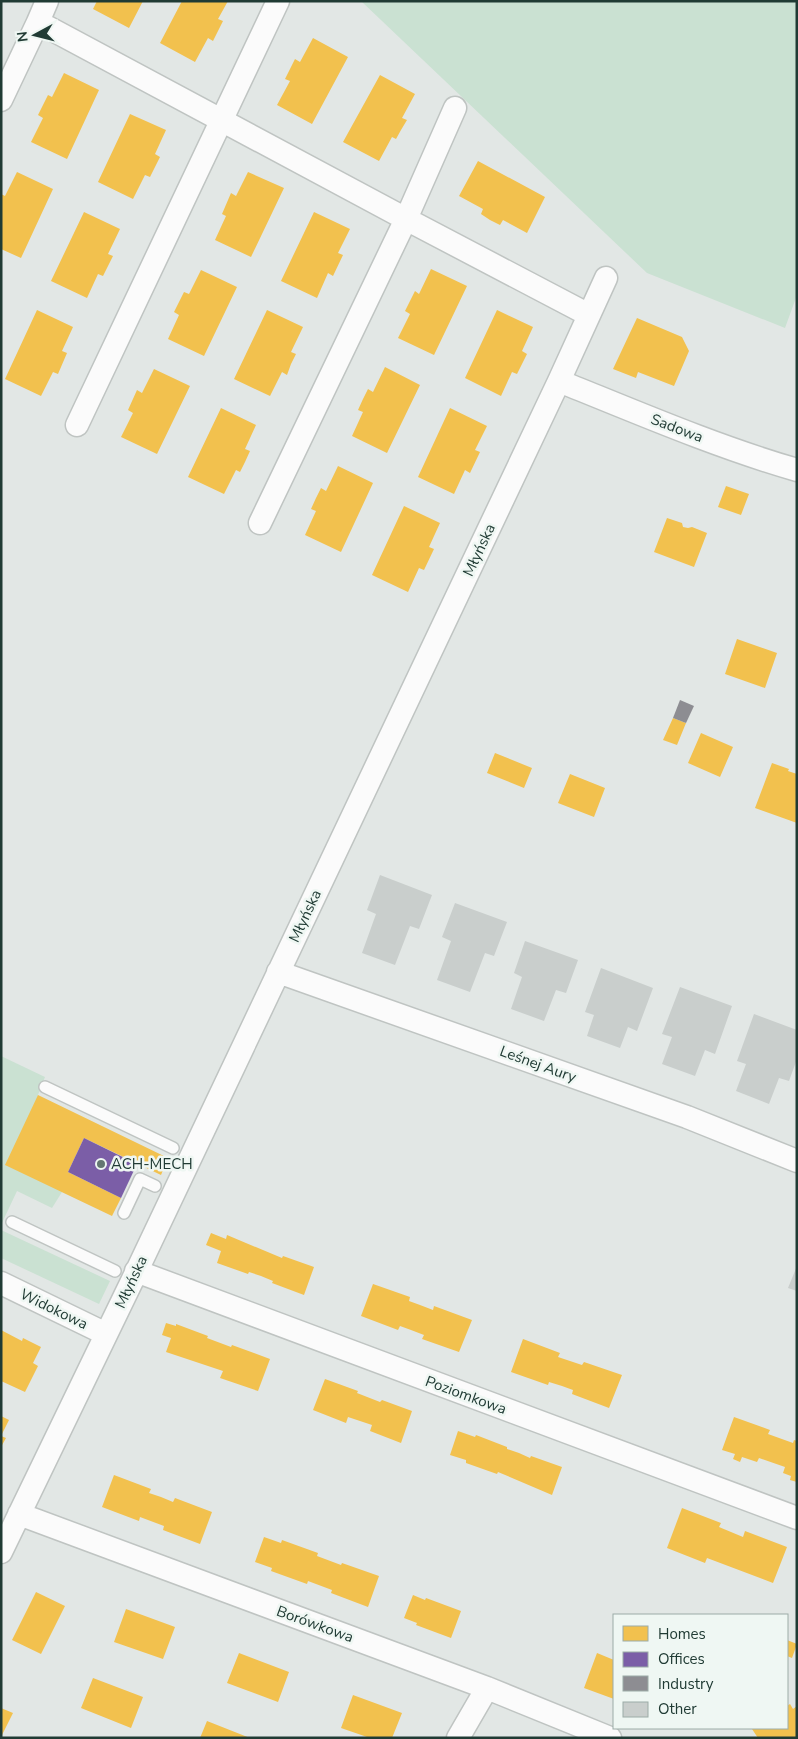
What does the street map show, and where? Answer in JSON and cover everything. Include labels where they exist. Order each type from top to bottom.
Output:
[{"type":"street","points":[[1,100],[48,1]]},
{"type":"street","points":[[77,425],[278,1]]},
{"type":"street","points":[[38,22],[406,220],[589,315]]},
{"type":"street","points":[[260,522],[406,220],[455,108]]},
{"type":"street","name":"Młyńska","points":[[1,1552],[106,1334],[125,1271],[278,972],[559,381],[606,278]]},
{"type":"street","name":"Sadowa","points":[[559,381],[679,429],[775,464],[797,470]]},
{"type":"street","name":"Leśnej Aury","points":[[278,972],[687,1117],[797,1161]]},
{"type":"street","name":"Poziomkowa","points":[[125,1271],[797,1518]]},
{"type":"street","name":"Widokowa","points":[[1,1283],[106,1334]]},
{"type":"street","name":"Borówkowa","points":[[19,1514],[487,1688],[610,1738]]},
{"type":"street","points":[[458,1738],[487,1688]]},
{"type":"lane","points":[[45,1088],[173,1148]]},
{"type":"lane","points":[[124,1213],[140,1179],[155,1186]]},
{"type":"lane","points":[[12,1222],[125,1271]]},
{"type":"green space","points":[[361,1],[797,1],[797,295],[785,328],[647,273]]},
{"type":"green space","points":[[1,1056],[45,1077],[38,1095],[62,1192],[52,1208],[17,1191],[1,1225]]},
{"type":"green space","points":[[1,1230],[110,1281],[99,1304],[1,1258]]},
{"type":"building: Homes","points":[[97,1],[143,1],[129,28],[93,9]]},
{"type":"building: Homes","points":[[182,1],[228,1],[218,19],[223,21],[213,41],[208,38],[195,62],[160,43]]},
{"type":"building: Homes","points":[[313,38],[348,57],[312,124],[277,105],[290,81],[285,79],[295,59],[300,62]]},
{"type":"building: Homes","points":[[64,73],[99,90],[67,159],[31,142],[43,118],[38,115],[48,95],[52,97]]},
{"type":"building: Homes","points":[[380,75],[415,94],[402,118],[407,120],[396,139],[392,137],[379,161],[343,142]]},
{"type":"building: Homes","points":[[130,114],[166,130],[155,154],[160,157],[150,177],[145,175],[133,199],[98,182]]},
{"type":"building: Homes","points":[[478,161],[545,197],[527,233],[503,220],[500,225],[490,220],[481,214],[483,209],[459,196]]},
{"type":"building: Homes","points":[[17,172],[53,189],[21,258],[1,249],[1,194],[5,196]]},
{"type":"building: Homes","points":[[248,172],[284,188],[251,257],[215,240],[226,216],[222,214],[231,193],[236,196]]},
{"type":"building: Homes","points":[[84,212],[120,229],[108,254],[113,256],[103,276],[98,274],[87,298],[51,281]]},
{"type":"building: Homes","points":[[314,212],[350,229],[338,253],[343,255],[333,276],[328,273],[317,298],[281,281]]},
{"type":"building: Homes","points":[[431,269],[467,286],[434,355],[398,338],[410,314],[405,311],[415,291],[419,294]]},
{"type":"building: Homes","points":[[201,270],[237,287],[204,356],[168,339],[179,315],[174,312],[184,292],[189,294]]},
{"type":"building: Homes","points":[[37,310],[73,327],[62,351],[67,353],[58,374],[53,372],[41,396],[5,379]]},
{"type":"building: Homes","points":[[267,310],[303,327],[291,352],[296,354],[287,375],[282,372],[270,396],[234,379]]},
{"type":"building: Homes","points":[[497,310],[533,327],[522,351],[527,354],[517,374],[512,372],[501,396],[465,378]]},
{"type":"building: Homes","points":[[637,318],[682,337],[689,351],[674,386],[638,372],[636,378],[613,369]]},
{"type":"building: Homes","points":[[385,367],[420,385],[387,453],[352,436],[363,412],[358,410],[363,399],[368,389],[373,392]]},
{"type":"building: Homes","points":[[154,369],[190,386],[157,454],[121,437],[133,413],[128,410],[137,390],[142,393]]},
{"type":"building: Homes","points":[[221,408],[256,425],[245,449],[250,451],[245,462],[240,472],[236,470],[224,494],[188,477]]},
{"type":"building: Homes","points":[[450,408],[487,426],[475,450],[480,452],[470,473],[465,470],[454,494],[418,477]]},
{"type":"building: Homes","points":[[338,466],[373,483],[341,552],[305,535],[316,511],[311,509],[316,498],[321,488],[326,491]]},
{"type":"building: Homes","points":[[726,486],[749,494],[741,515],[718,507]]},
{"type":"building: Homes","points":[[404,506],[440,523],[429,547],[434,549],[424,570],[419,568],[408,592],[372,575]]},
{"type":"building: Homes","points":[[667,518],[682,523],[683,527],[692,527],[707,533],[694,567],[654,552]]},
{"type":"building: Homes","points":[[737,639],[777,653],[765,688],[725,674]]},
{"type":"building: Homes","points":[[673,718],[686,723],[677,745],[663,740]]},
{"type":"building: Homes","points":[[701,733],[733,747],[720,777],[688,763]]},
{"type":"building: Homes","points":[[495,753],[532,768],[524,788],[487,773]]},
{"type":"building: Homes","points":[[772,763],[797,774],[797,823],[755,808]]},
{"type":"building: Homes","points":[[570,774],[605,788],[594,817],[558,803]]},
{"type":"building: Homes","points":[[38,1095],[168,1158],[161,1175],[84,1138],[68,1172],[121,1198],[112,1216],[5,1165]]},
{"type":"building: Homes","points":[[211,1233],[226,1239],[227,1235],[282,1258],[283,1256],[314,1267],[304,1295],[272,1283],[273,1281],[261,1276],[249,1272],[248,1274],[217,1263],[221,1251],[206,1245]]},
{"type":"building: Homes","points":[[373,1284],[410,1297],[409,1301],[433,1310],[434,1306],[472,1320],[459,1352],[422,1339],[424,1335],[411,1330],[400,1326],[398,1330],[361,1316]]},
{"type":"building: Homes","points":[[166,1323],[176,1326],[176,1324],[231,1347],[232,1345],[270,1359],[258,1391],[220,1378],[223,1371],[166,1352],[171,1338],[162,1335]]},
{"type":"building: Homes","points":[[1,1330],[22,1341],[23,1338],[41,1347],[33,1363],[38,1366],[25,1392],[1,1381]]},
{"type":"building: Homes","points":[[523,1339],[560,1353],[558,1357],[582,1365],[584,1362],[622,1375],[609,1408],[572,1394],[573,1390],[549,1382],[548,1385],[511,1372]]},
{"type":"building: Homes","points":[[325,1379],[358,1391],[357,1393],[380,1402],[382,1400],[412,1411],[401,1443],[370,1431],[372,1425],[348,1417],[346,1423],[313,1410]]},
{"type":"building: Homes","points":[[1,1416],[9,1420],[1,1436]]},
{"type":"building: Homes","points":[[734,1417],[770,1430],[768,1434],[793,1443],[794,1440],[797,1441],[797,1482],[790,1480],[791,1476],[783,1473],[785,1467],[759,1458],[757,1462],[742,1457],[740,1462],[733,1459],[735,1454],[722,1450]]},
{"type":"building: Homes","points":[[458,1431],[475,1437],[476,1435],[530,1458],[531,1456],[562,1467],[552,1495],[498,1472],[497,1474],[450,1455]]},
{"type":"building: Homes","points":[[1,1436],[6,1438],[1,1447]]},
{"type":"building: Homes","points":[[114,1475],[151,1489],[149,1493],[173,1502],[175,1498],[212,1512],[200,1544],[163,1530],[164,1526],[140,1517],[139,1521],[102,1507]]},
{"type":"building: Homes","points":[[682,1508],[721,1523],[719,1527],[743,1537],[745,1531],[787,1547],[773,1583],[707,1558],[705,1563],[667,1548]]},
{"type":"building: Homes","points":[[264,1537],[281,1543],[282,1540],[318,1553],[317,1556],[341,1565],[342,1563],[379,1576],[368,1607],[331,1593],[332,1590],[308,1581],[307,1584],[271,1571],[272,1568],[255,1562]]},
{"type":"building: Homes","points":[[36,1592],[65,1606],[41,1654],[12,1640]]},
{"type":"building: Homes","points":[[413,1595],[461,1611],[451,1638],[416,1625],[417,1623],[404,1618]]},
{"type":"building: Homes","points":[[126,1609],[175,1627],[163,1659],[114,1642]]},
{"type":"building: Homes","points":[[788,1640],[797,1644],[792,1658],[788,1656]]},
{"type":"building: Homes","points":[[239,1653],[289,1672],[278,1702],[227,1683]]},
{"type":"building: Homes","points":[[597,1653],[613,1660],[613,1699],[584,1688]]},
{"type":"building: Homes","points":[[93,1678],[143,1697],[131,1728],[81,1708]]},
{"type":"building: Homes","points":[[353,1695],[402,1713],[392,1738],[370,1738],[341,1728]]},
{"type":"building: Homes","points":[[790,1704],[793,1709],[797,1706],[797,1738],[758,1738],[752,1729],[788,1729],[788,1705]]},
{"type":"building: Homes","points":[[1,1708],[13,1713],[1,1737]]},
{"type":"building: Homes","points":[[207,1721],[250,1738],[200,1738]]},
{"type":"building: Offices","points":[[84,1138],[137,1164],[121,1198],[68,1172]]},
{"type":"building: Industry","points":[[680,700],[694,706],[686,723],[673,718]]},
{"type":"building: Other","points":[[380,875],[432,895],[419,929],[410,926],[395,965],[362,953],[376,914],[367,910]]},
{"type":"building: Other","points":[[455,903],[507,922],[494,956],[485,953],[470,992],[437,980],[451,941],[442,937]]},
{"type":"building: Other","points":[[525,941],[578,960],[566,993],[556,990],[544,1021],[511,1009],[522,977],[514,973]]},
{"type":"building: Other","points":[[601,968],[653,988],[637,1031],[628,1027],[620,1048],[587,1036],[594,1015],[585,1012]]},
{"type":"building: Other","points":[[680,987],[732,1006],[715,1054],[705,1050],[695,1076],[662,1064],[672,1037],[662,1034]]},
{"type":"building: Other","points":[[754,1014],[797,1030],[797,1059],[789,1081],[779,1078],[769,1104],[736,1091],[746,1064],[737,1061]]},
{"type":"building: Other","points":[[797,1266],[797,1291],[788,1288]]},
{"type":"place","name":"ACH-MECH","points":[[101,1164]]}]
